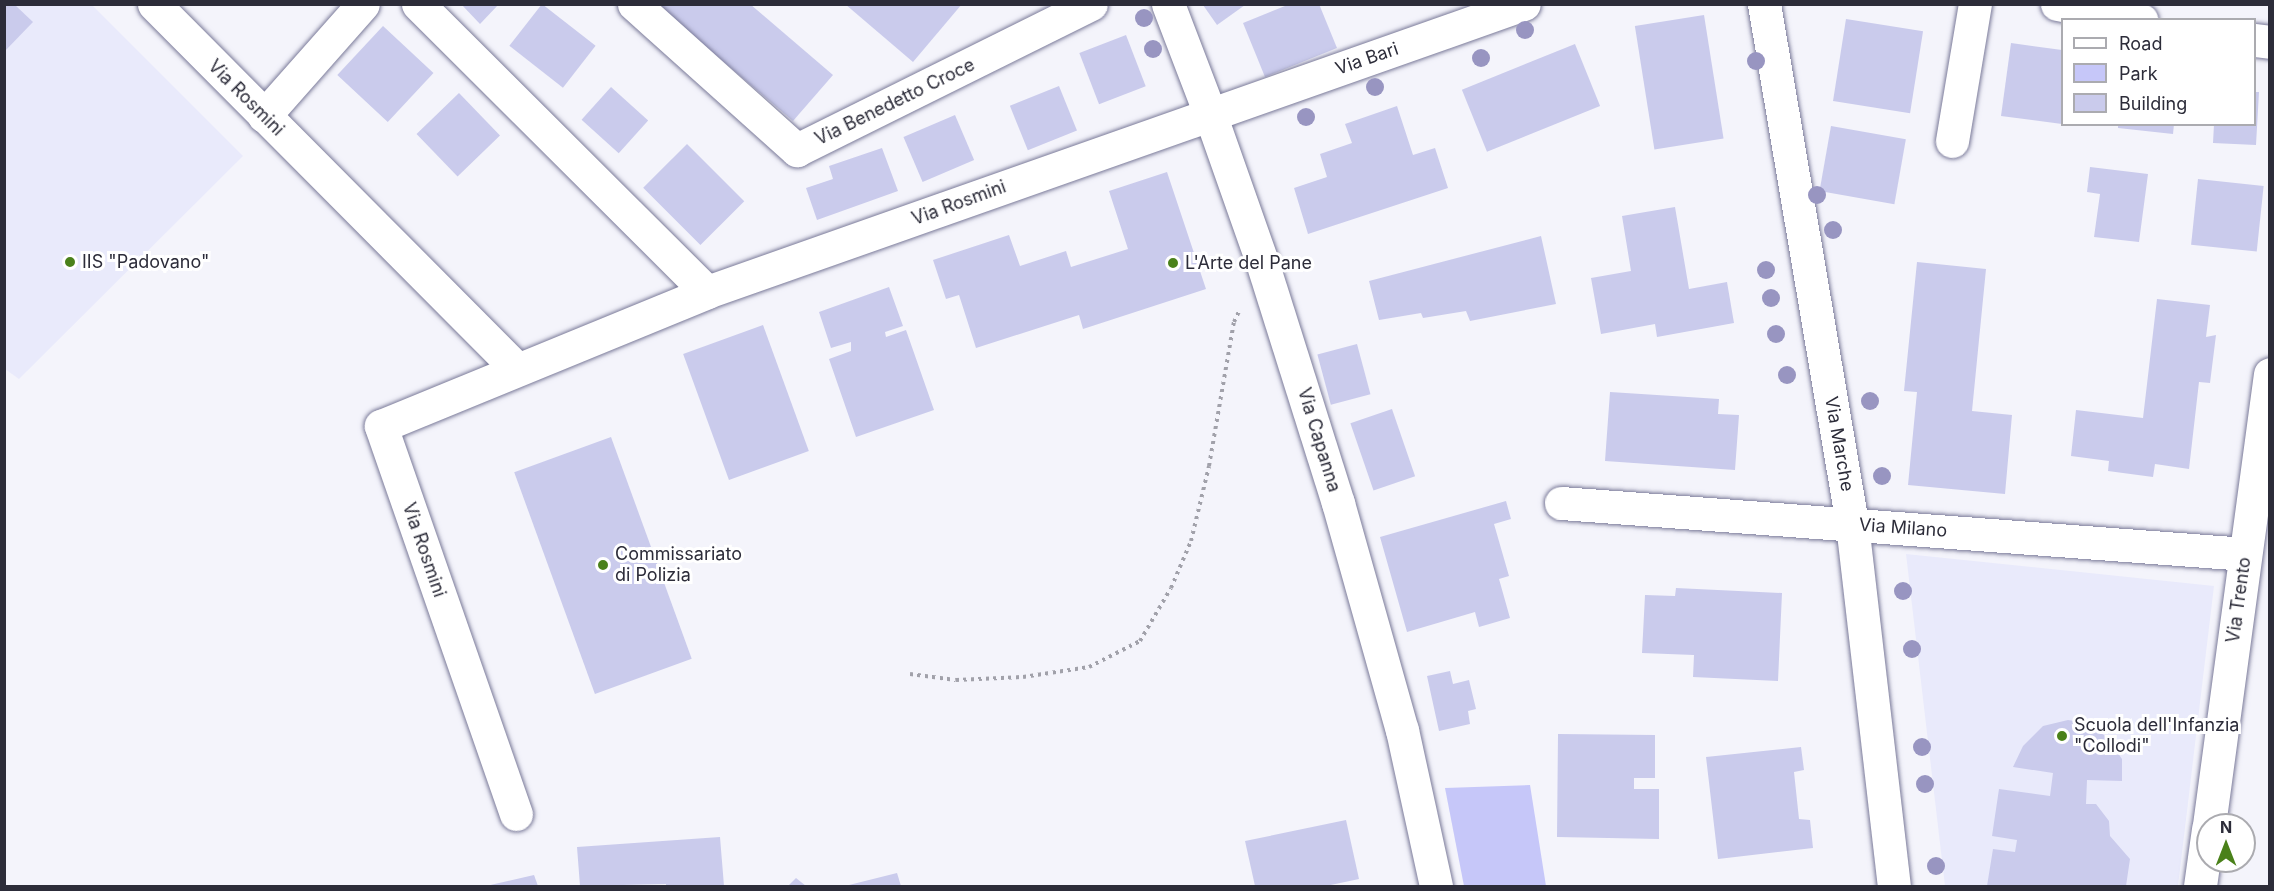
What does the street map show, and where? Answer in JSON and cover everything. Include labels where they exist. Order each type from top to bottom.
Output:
[{"type":"street","name":"Via Rosmini","points":[[154,4],[517,369]]},
{"type":"street","points":[[264,116],[363,4]]},
{"type":"street","points":[[418,4],[707,292]]},
{"type":"street","name":"Via Benedetto Croce","points":[[634,4],[797,150],[1091,4]]},
{"type":"street","name":"Via Capanna","points":[[1168,4],[1210,114],[1262,262],[1369,607],[1402,730],[1436,886]]},
{"type":"street","name":"Via Bari","points":[[1210,114],[1524,4]]},
{"type":"street","name":"Via Marche","points":[[1764,4],[1852,524],[1894,886]]},
{"type":"street","points":[[1953,141],[1975,4]]},
{"type":"street","points":[[2057,4],[2130,18]]},
{"type":"street","name":"Via Rosmini","points":[[516,814],[381,426],[707,292],[1210,114]]},
{"type":"street","name":"Via Trento","points":[[2210,813],[2270,374]]},
{"type":"street","name":"Via Milano","points":[[1561,503],[2245,554]]},
{"type":"path","points":[[910,674],[956,680],[1023,677],[1089,667],[1140,641],[1171,588],[1191,541],[1209,466],[1234,322],[1262,262]]},
{"type":"shaded area","name":"IIS \"Padovano\"","points":[[5,5],[92,5],[243,156],[19,379],[5,369]]},
{"type":"shaded area","name":"Scuola dell'Infanzia \"Collodi\"","points":[[1906,554],[2214,586],[2178,886],[1945,886]]},
{"type":"green space","points":[[1530,785],[1546,886],[1464,886],[1445,788]]},
{"type":"building","points":[[461,4],[499,4],[480,24]]},
{"type":"building","points":[[542,4],[596,46],[563,88],[509,46]]},
{"type":"building","points":[[656,4],[750,4],[833,75],[793,121]]},
{"type":"building","points":[[845,4],[962,4],[913,62]]},
{"type":"building","points":[[1290,4],[1319,4],[1337,48],[1265,77],[1243,23]]},
{"type":"building","points":[[4,5],[15,5],[33,22],[4,52]]},
{"type":"building","points":[[1203,5],[1245,5],[1217,25]]},
{"type":"building","points":[[1704,15],[1724,138],[1654,149],[1635,26]]},
{"type":"building","points":[[1846,19],[1923,31],[1910,113],[1833,101]]},
{"type":"building","points":[[383,26],[433,73],[388,122],[337,75]]},
{"type":"building","points":[[1126,35],[1146,86],[1099,104],[1079,53]]},
{"type":"building","points":[[2011,43],[2061,50],[2061,124],[2001,116]]},
{"type":"building","points":[[1575,44],[1600,106],[1487,152],[1462,90]]},
{"type":"building","points":[[1059,86],[1077,131],[1028,150],[1010,106]]},
{"type":"building","points":[[611,87],[648,120],[619,153],[582,120]]},
{"type":"building","points":[[2256,92],[2259,92],[2256,145],[2213,143],[2214,126],[2256,126]]},
{"type":"building","points":[[459,93],[500,135],[458,176],[417,134]]},
{"type":"building","points":[[1397,106],[1413,155],[1435,148],[1448,188],[1308,234],[1294,188],[1327,177],[1320,154],[1352,143],[1345,124]]},
{"type":"building","points":[[955,115],[974,160],[923,182],[903,137]]},
{"type":"building","points":[[1831,126],[1906,139],[1894,204],[1820,191]]},
{"type":"building","points":[[2118,126],[2174,126],[2173,134],[2118,128]]},
{"type":"building","points":[[687,144],[744,201],[700,245],[643,188]]},
{"type":"building","points":[[882,148],[898,191],[817,220],[806,188],[833,179],[829,166]]},
{"type":"building","points":[[2090,167],[2148,174],[2139,242],[2094,237],[2100,194],[2087,192]]},
{"type":"building","points":[[1167,172],[1206,289],[1083,329],[1079,315],[976,348],[959,295],[946,299],[933,260],[1009,235],[1020,266],[1066,251],[1071,267],[1128,249],[1109,191]]},
{"type":"building","points":[[2198,179],[2264,186],[2257,252],[2191,245]]},
{"type":"building","points":[[1675,207],[1689,289],[1727,282],[1734,323],[1657,337],[1655,324],[1601,334],[1591,278],[1631,271],[1622,216]]},
{"type":"building","points":[[1541,236],[1556,304],[1470,321],[1466,311],[1423,318],[1421,313],[1379,320],[1369,281]]},
{"type":"building","points":[[1917,262],[1986,269],[1972,411],[2012,415],[2005,494],[1908,485],[1917,392],[1904,391]]},
{"type":"building","points":[[889,287],[903,326],[885,332],[886,337],[906,330],[934,410],[856,437],[829,359],[851,351],[851,342],[831,348],[819,312]]},
{"type":"building","points":[[2157,299],[2210,305],[2206,337],[2216,335],[2210,383],[2199,382],[2189,469],[2155,464],[2153,477],[2108,471],[2109,461],[2071,456],[2076,410],[2143,418]]},
{"type":"building","points":[[763,325],[809,451],[729,480],[683,354]]},
{"type":"building","points":[[1357,344],[1370,394],[1331,405],[1317,355]]},
{"type":"building","points":[[1610,392],[1719,399],[1718,414],[1739,415],[1735,470],[1605,461]]},
{"type":"building","points":[[1392,409],[1415,476],[1374,490],[1350,423]]},
{"type":"building","name":"Commissariato di Polizia","points":[[611,437],[692,659],[595,694],[514,472]]},
{"type":"building","points":[[1506,501],[1511,519],[1494,524],[1509,576],[1499,579],[1510,618],[1479,627],[1475,612],[1407,632],[1380,537]]},
{"type":"building","points":[[1676,588],[1782,593],[1778,681],[1693,677],[1694,655],[1642,653],[1645,595],[1675,596]]},
{"type":"building","points":[[1450,671],[1453,684],[1469,680],[1476,709],[1468,711],[1470,724],[1439,731],[1427,676]]},
{"type":"building","points":[[2068,720],[2080,722],[2106,736],[2122,759],[2122,781],[2087,780],[2086,804],[2096,804],[2109,821],[2110,836],[2130,859],[2126,886],[1987,886],[1993,849],[2015,852],[2017,840],[1992,836],[1999,789],[2050,796],[2053,773],[2013,767],[2023,746],[2043,726]]},
{"type":"building","points":[[1558,734],[1655,735],[1655,778],[1634,778],[1634,789],[1659,789],[1659,839],[1557,837]]},
{"type":"building","points":[[1801,747],[1804,770],[1794,772],[1799,819],[1810,820],[1813,848],[1718,859],[1706,757]]},
{"type":"building","points":[[1346,820],[1359,879],[1326,886],[1255,886],[1245,841]]},
{"type":"building","points":[[720,837],[724,886],[666,886],[666,884],[580,886],[577,847]]},
{"type":"building","points":[[897,873],[901,886],[845,886]]},
{"type":"building","points":[[534,875],[538,886],[486,886]]},
{"type":"building","points":[[796,878],[806,886],[788,886]]},
{"type":"place","name":"IIS \"Padovano\"","points":[[70,262]]},
{"type":"place","name":"L'Arte del Pane","points":[[1173,263]]},
{"type":"place","name":"Commissariato di Polizia","points":[[603,565]]},
{"type":"place","name":"Scuola dell'Infanzia \"Collodi\"","points":[[2062,736]]}]
